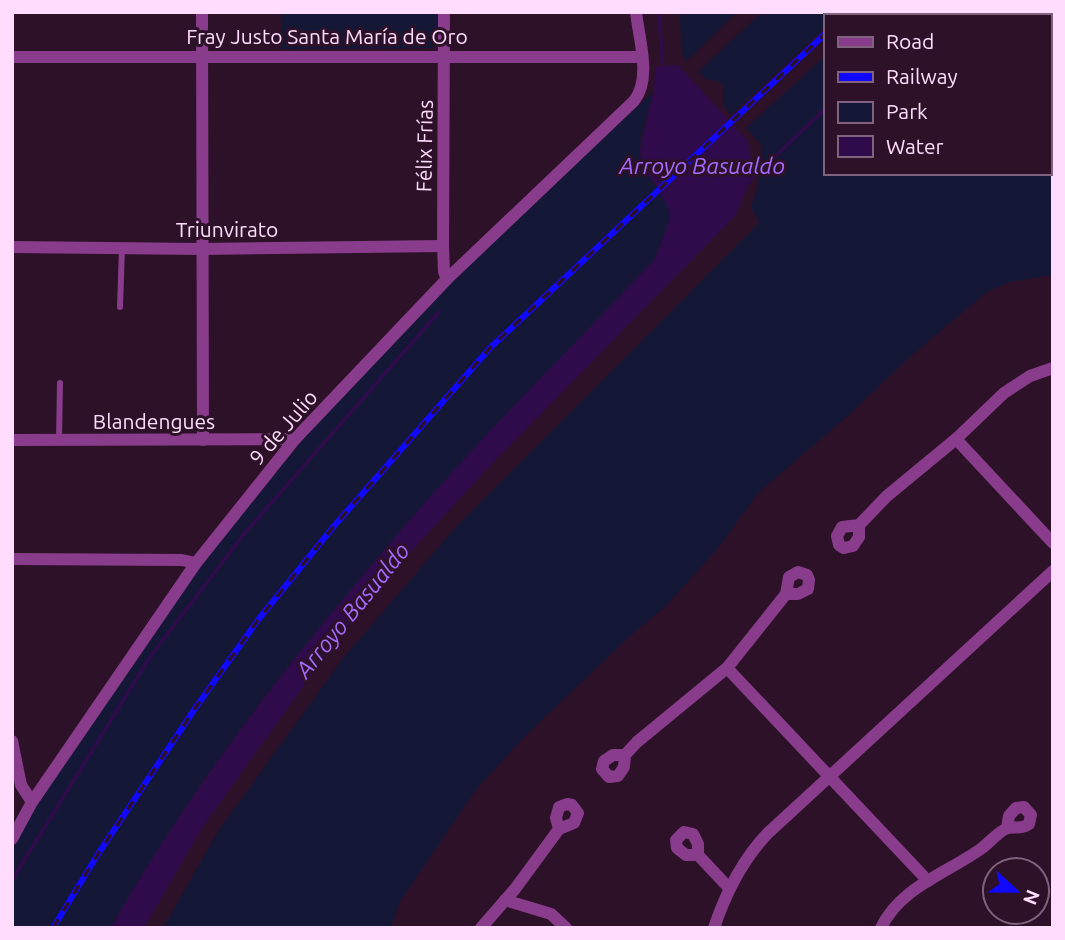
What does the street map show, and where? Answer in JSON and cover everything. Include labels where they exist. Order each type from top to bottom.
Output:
[{"type":"street","points":[[202,12],[203,440]]},
{"type":"street","name":"Félix Frías","points":[[444,12],[443,246],[444,272],[447,279]]},
{"type":"street","points":[[636,12],[641,57]]},
{"type":"street","name":"Fray Justo Santa María de Oro","points":[[12,57],[641,57]]},
{"type":"street","name":"9 de Julio","points":[[13,837],[32,802],[196,564],[295,439],[447,279],[635,101],[642,90],[645,77],[641,57]]},
{"type":"street","name":"Triunvirato","points":[[12,247],[201,249],[443,246]]},
{"type":"street","points":[[859,525],[887,496],[956,439],[1011,388],[1030,376],[1053,368]]},
{"type":"street","name":"Blandengues","points":[[12,440],[295,439]]},
{"type":"street","points":[[956,439],[1053,543]]},
{"type":"street","points":[[12,559],[182,560],[196,564]]},
{"type":"street","points":[[714,927],[729,888],[757,845],[1053,570]]},
{"type":"street","points":[[625,755],[650,729],[727,668],[786,594]]},
{"type":"street","points":[[727,668],[928,881]]},
{"type":"street","points":[[12,741],[21,785],[32,802]]},
{"type":"street","points":[[881,928],[892,908],[1007,828]]},
{"type":"street","points":[[481,928],[559,829]]},
{"type":"street","points":[[698,855],[729,888]]},
{"type":"street","points":[[505,900],[551,914],[566,928]]},
{"type":"lane","points":[[120,307],[122,248]]},
{"type":"lane","points":[[59,440],[60,383]]},
{"type":"green space","points":[[281,12],[438,12],[438,40],[429,48],[281,49]]},
{"type":"green space","points":[[679,12],[737,12],[687,61],[683,57]]},
{"type":"green space","points":[[762,12],[843,12],[824,14],[824,29],[731,115],[724,106],[724,88],[720,82],[706,79],[698,72]]},
{"type":"green space","points":[[1053,12],[1053,275],[1010,282],[987,292],[912,355],[851,413],[758,493],[719,547],[665,607],[628,638],[525,736],[475,791],[401,900],[390,928],[163,928],[218,831],[343,658],[455,528],[759,223],[751,207],[757,189],[762,145],[746,128],[824,57],[824,175],[1051,175],[1051,14],[870,14]]},
{"type":"green space","points":[[653,92],[643,131],[641,160],[666,201],[670,218],[655,259],[433,496],[293,660],[228,746],[167,835],[111,928],[12,928],[12,850],[37,804],[206,558],[301,442],[439,291]]},
{"type":"water","name":"Arroyo Basualdo","points":[[678,65],[747,140],[751,169],[736,215],[486,470],[409,554],[335,642],[204,825],[144,928],[111,928],[145,870],[219,759],[342,600],[456,467],[655,259],[670,219],[668,207],[654,182],[643,170],[640,150],[654,90],[655,67]]},
{"type":"waterway","name":"Arroyo Basualdo","points":[[659,12],[663,69]]},
{"type":"waterway","points":[[746,184],[824,110]]},
{"type":"waterway","points":[[12,880],[150,657],[244,534],[439,312]]},
{"type":"railway","points":[[53,928],[98,854],[196,707],[258,620],[334,526],[490,348],[824,35]]}]
